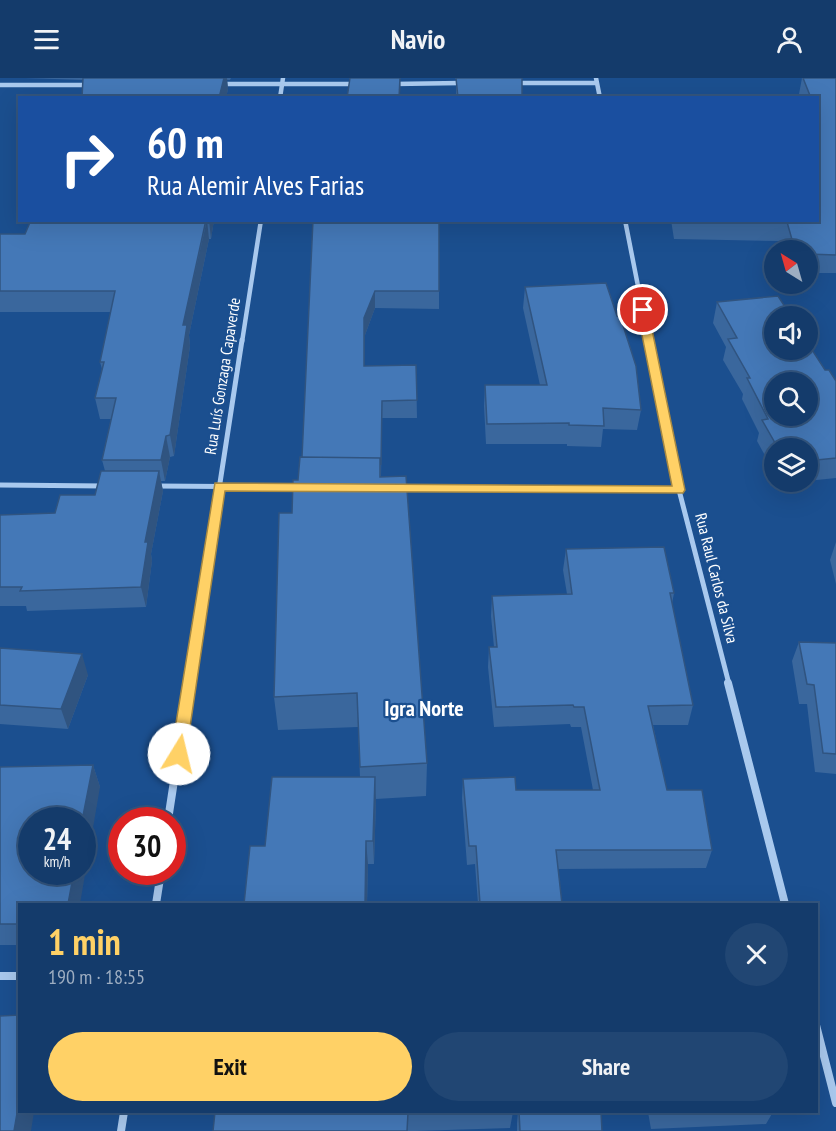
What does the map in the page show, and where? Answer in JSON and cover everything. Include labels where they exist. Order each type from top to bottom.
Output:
[{"type":"street","points":[[280,96],[283,78]]},
{"type":"street","points":[[515,83],[596,80],[600,96]]},
{"type":"street","points":[[387,84],[469,83]]},
{"type":"street","points":[[211,84],[363,84]]},
{"type":"street","points":[[0,85],[94,85]]},
{"type":"street","name":"Rua Luís Gonzaga Capaverde","points":[[170,807],[261,222]]},
{"type":"street","name":"Rua Raul Carlos da Silva","points":[[625,222],[679,490],[785,903]]},
{"type":"street","points":[[0,485],[116,486]]},
{"type":"street","points":[[150,486],[302,487]]},
{"type":"street","points":[[396,488],[679,490]]},
{"type":"street","points":[[156,903],[159,885]]},
{"type":"street","points":[[0,976],[18,976]]},
{"type":"street","points":[[818,1033],[836,1103]]},
{"type":"street","points":[[121,1131],[124,1113]]},
{"type":"building","points":[[83,78],[224,78],[220,96],[82,96]]},
{"type":"building","points":[[350,78],[400,78],[399,96],[347,96]]},
{"type":"building","points":[[456,78],[522,78],[522,96],[458,96]]},
{"type":"building","points":[[803,78],[836,78],[836,255],[818,254],[818,240],[792,240],[787,222],[819,222],[819,96],[810,96]]},
{"type":"building","points":[[30,222],[206,222],[183,325],[187,325],[170,435],[166,436],[161,460],[102,460],[116,398],[95,398],[104,362],[100,362],[115,291],[0,291],[0,234],[25,234]]},
{"type":"building","points":[[313,222],[439,222],[439,291],[375,291],[364,318],[364,366],[416,365],[417,400],[382,401],[381,465],[380,458],[302,457]]},
{"type":"building","points":[[606,283],[617,316],[620,316],[636,366],[641,410],[603,408],[604,426],[569,425],[569,423],[487,424],[485,385],[547,385],[525,287]]},
{"type":"building","points":[[778,296],[784,306],[764,306],[764,360],[818,359],[825,370],[829,370],[836,381],[836,458],[818,460],[818,438],[772,438],[765,426],[818,426],[818,372],[764,372],[764,411],[747,378],[750,378],[728,339],[737,338],[717,302]]},
{"type":"building","points":[[300,457],[380,458],[380,477],[406,476],[427,763],[360,767],[357,693],[274,697],[279,513],[292,513],[293,480],[298,480]]},
{"type":"building","points":[[101,471],[159,471],[145,542],[148,542],[141,587],[20,591],[22,587],[0,587],[0,515],[55,513],[60,495],[95,495]]},
{"type":"building","points":[[664,547],[674,593],[670,593],[693,705],[648,706],[667,790],[702,790],[712,850],[556,850],[562,903],[480,903],[476,846],[469,846],[463,779],[515,777],[516,790],[600,790],[584,707],[573,705],[496,707],[489,647],[497,647],[492,596],[572,594],[566,549]]},
{"type":"building","points":[[799,642],[836,643],[836,754],[823,753],[814,685],[807,684]]},
{"type":"building","points":[[0,648],[82,654],[61,709],[0,705]]},
{"type":"building","points":[[93,765],[85,807],[18,807],[18,885],[72,885],[68,903],[18,903],[18,924],[0,924],[0,767]]},
{"type":"building","points":[[272,777],[375,777],[373,841],[366,841],[365,903],[244,903],[250,846],[265,846]]},
{"type":"building","points":[[18,1015],[18,1108],[14,1131],[0,1131],[0,1016]]},
{"type":"building","points":[[215,1113],[408,1113],[407,1131],[213,1131]]},
{"type":"building","points":[[519,1113],[601,1113],[602,1131],[520,1131]]},
{"type":"district","name":"Igra Norte","points":[[424,708]]},
{"type":"route","points":[[179,754],[220,486],[679,490],[643,310]]}]
